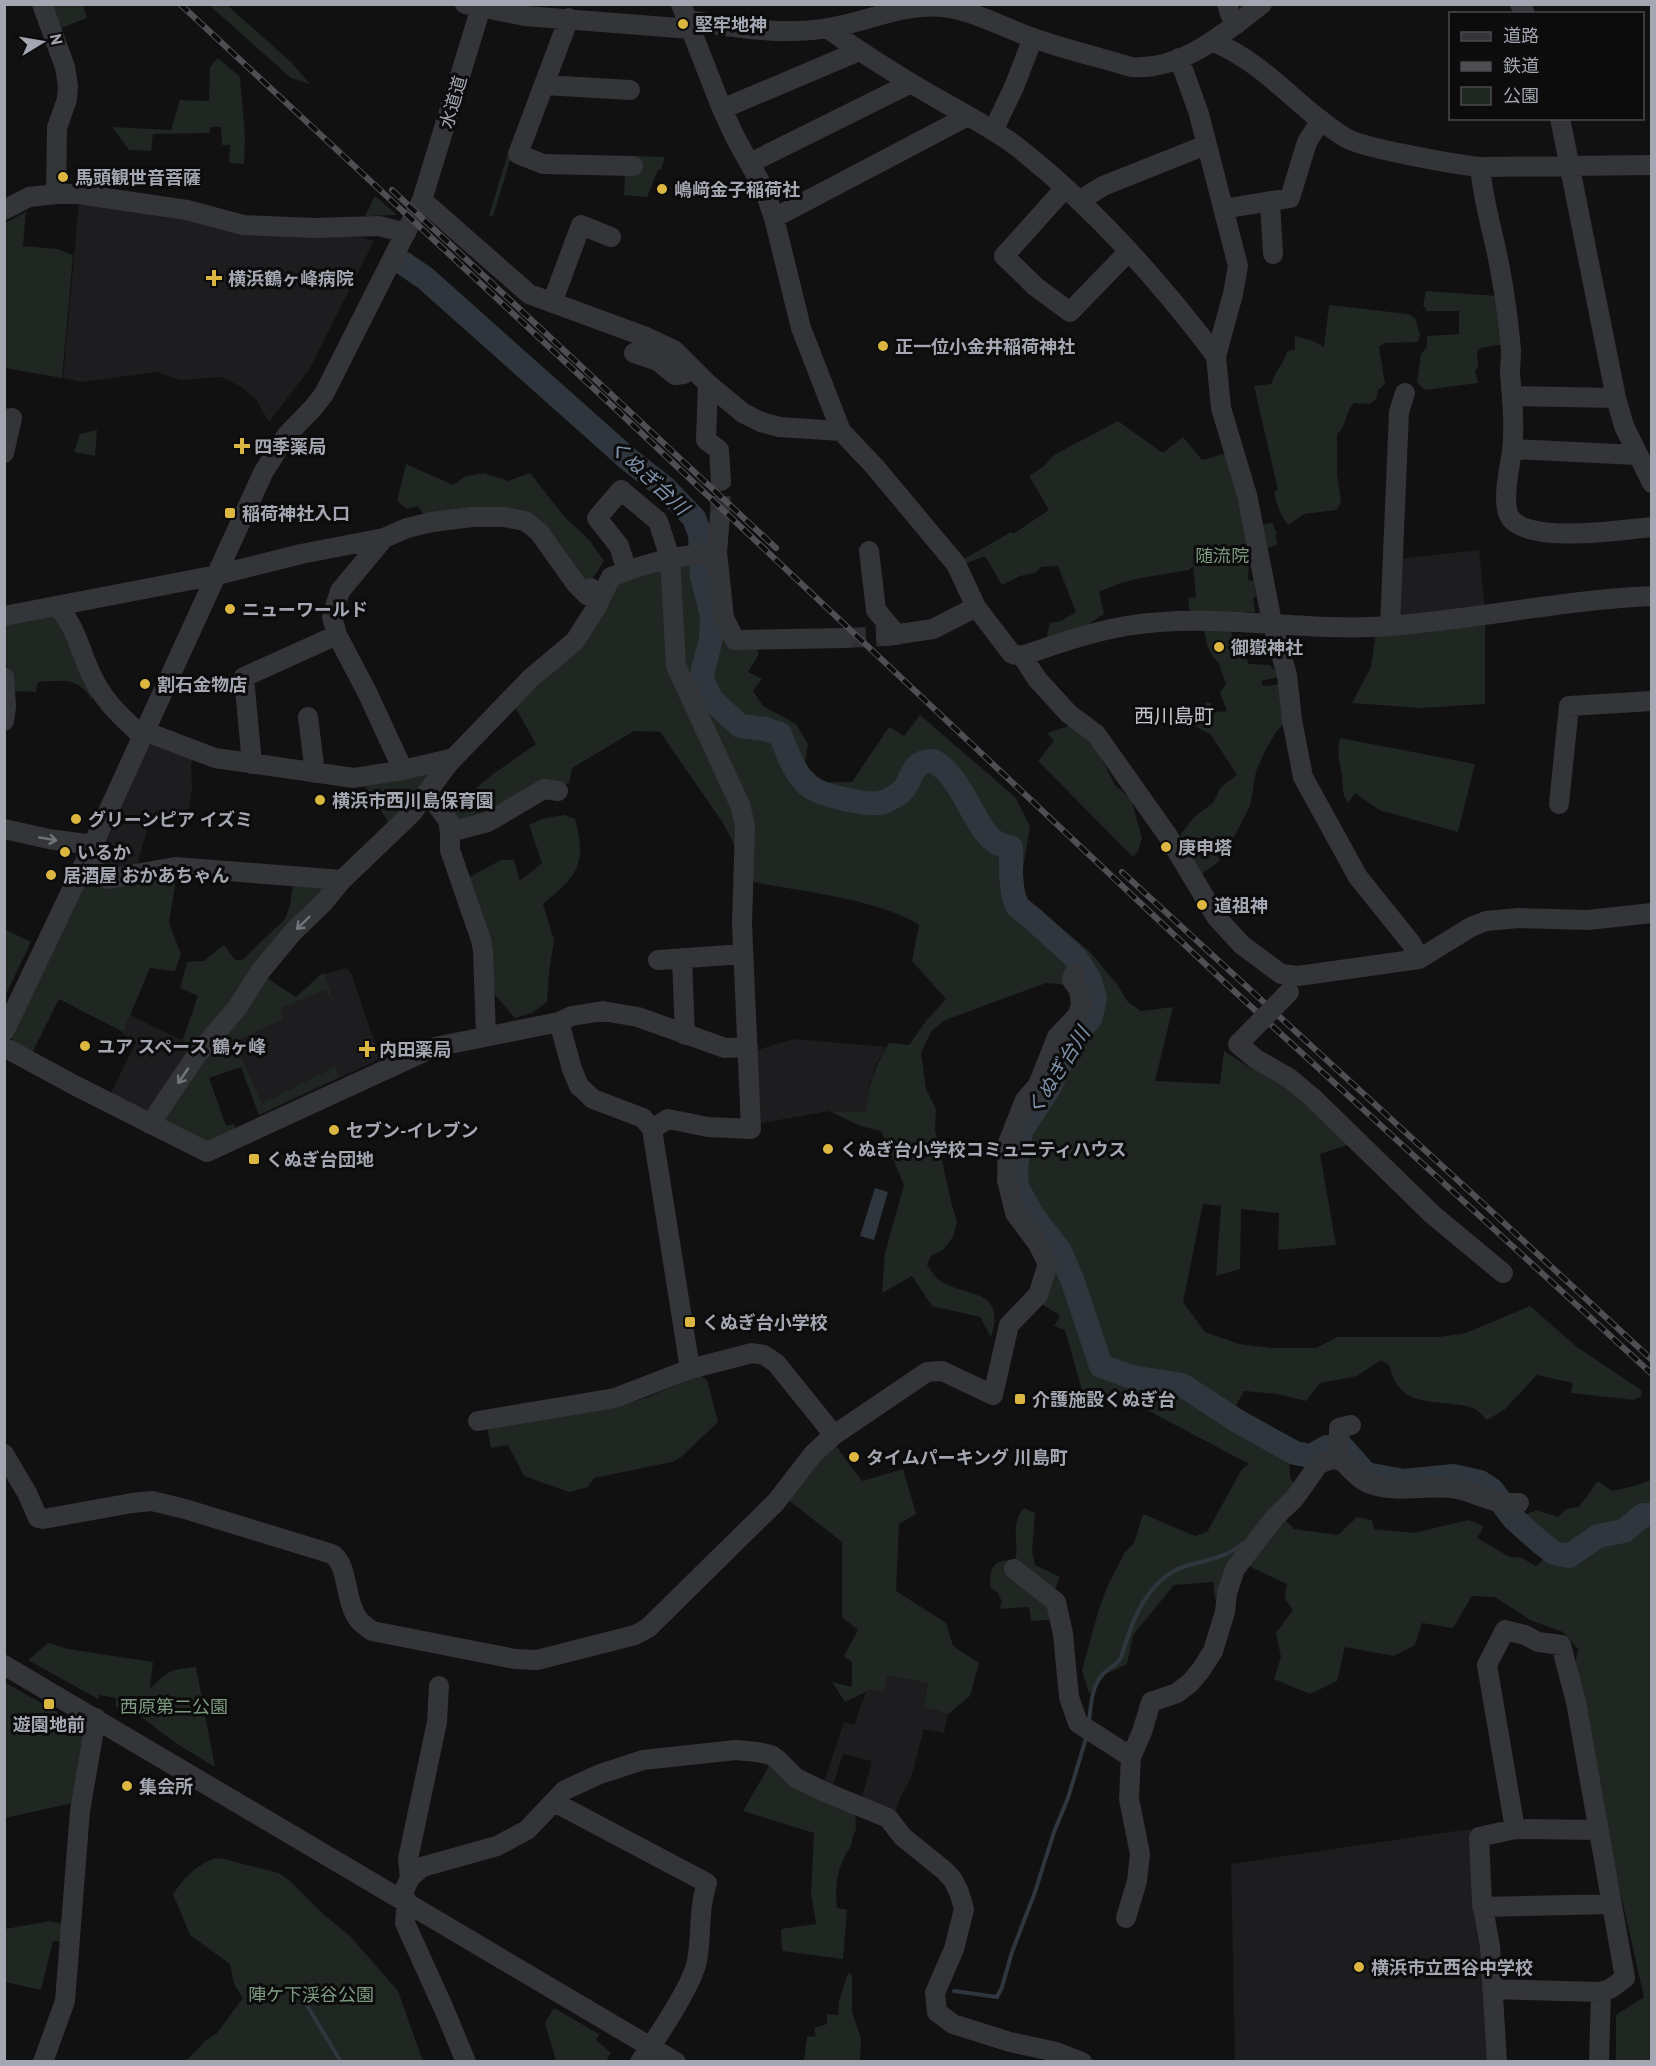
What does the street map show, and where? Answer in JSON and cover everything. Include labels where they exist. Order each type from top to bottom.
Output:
[{"type":"street","points":[[42,4],[65,67],[68,86],[67,99],[57,128],[56,194]]},
{"type":"street","points":[[1227,4],[1237,24]]},
{"type":"street","points":[[476,6],[525,16],[686,18],[752,30],[790,31],[827,28],[913,7],[945,6],[1033,38],[1131,67],[1146,68],[1159,66],[1214,42],[1262,4]]},
{"type":"street","name":"水道道","points":[[4,1032],[271,457],[286,436],[324,394],[422,200],[476,6]]},
{"type":"street","points":[[568,18],[518,154],[543,164],[633,166]]},
{"type":"street","points":[[686,18],[722,109],[764,189],[774,218],[801,328],[841,431],[875,467],[956,564],[976,607],[1012,654],[1022,656],[1083,636],[1128,625],[1184,621],[1390,626],[1603,598],[1652,596]]},
{"type":"street","points":[[827,28],[859,51],[1016,146],[1072,194],[1129,250],[1216,356]]},
{"type":"street","points":[[993,131],[1014,87],[1033,38]]},
{"type":"street","points":[[1214,42],[1253,62],[1321,120],[1348,139],[1363,145],[1458,165],[1480,167],[1652,165]]},
{"type":"street","points":[[722,109],[859,51]]},
{"type":"street","points":[[1179,58],[1199,114],[1238,266],[1216,356],[1221,408],[1247,495],[1272,622],[1287,675],[1292,720],[1303,777],[1358,877],[1411,943],[1419,959]]},
{"type":"street","points":[[750,164],[911,83]]},
{"type":"street","points":[[544,85],[630,90]]},
{"type":"street","points":[[774,218],[968,116]]},
{"type":"street","points":[[1223,209],[1290,198],[1307,142],[1321,120]]},
{"type":"street","points":[[1560,120],[1616,398],[1624,426],[1652,483]]},
{"type":"street","points":[[1129,250],[1070,312],[1036,287],[1004,256],[1072,194],[1103,186],[1206,145]]},
{"type":"street","points":[[1480,167],[1482,190],[1500,270],[1511,351],[1510,372],[1513,396],[1512,449],[1506,490],[1508,514],[1512,521],[1519,525],[1552,534],[1652,527]]},
{"type":"street","points":[[4,210],[29,197],[78,194],[187,210],[243,225],[315,228],[379,226],[406,233]]},
{"type":"street","points":[[422,200],[529,294],[646,337],[674,350],[708,384],[742,413],[779,427],[841,431]]},
{"type":"street","points":[[1270,201],[1273,254]]},
{"type":"street","points":[[552,303],[581,225],[611,237]]},
{"type":"street","points":[[634,353],[658,361],[675,375],[684,374],[691,367]]},
{"type":"street","points":[[708,384],[706,440],[719,450],[721,481]]},
{"type":"street","points":[[1390,626],[1399,412],[1405,393]]},
{"type":"street","points":[[1513,396],[1616,398]]},
{"type":"street","points":[[4,419],[12,418],[4,453]]},
{"type":"street","points":[[1512,449],[1637,455]]},
{"type":"street","points":[[150,1124],[196,1056],[237,1008],[260,972],[293,932],[324,902],[342,880],[412,813],[454,758],[531,678],[575,641],[596,608],[619,546],[597,518],[621,490],[658,521],[670,558],[676,666],[740,805],[745,825],[742,924],[751,1129],[708,1127],[668,1119],[652,1129]]},
{"type":"street","points":[[720,516],[706,553],[724,618],[735,640],[846,638]]},
{"type":"street","points":[[4,615],[217,575],[301,554],[384,538],[406,528],[432,522],[472,517],[504,517],[525,521],[539,532],[576,584],[588,596],[607,578],[640,565],[706,553]]},
{"type":"street","points":[[384,538],[340,591],[332,617],[337,635],[367,692],[403,770]]},
{"type":"street","points":[[869,551],[876,610],[891,635],[933,629],[976,607]]},
{"type":"street","points":[[57,606],[65,615],[77,637],[91,675],[106,701],[143,734],[215,758],[354,778],[454,758]]},
{"type":"street","points":[[252,764],[244,677],[337,635]]},
{"type":"street","points":[[1022,656],[1036,679],[1069,714],[1096,734],[1168,836],[1217,918],[1242,945],[1294,984]]},
{"type":"street","points":[[4,677],[6,707],[4,721]]},
{"type":"street","points":[[1559,804],[1569,706],[1652,701]]},
{"type":"street","points":[[308,717],[315,773]]},
{"type":"street","points":[[450,832],[488,822],[543,789],[558,791]]},
{"type":"street","points":[[428,792],[448,820],[450,850],[483,951],[486,1036]]},
{"type":"street","points":[[4,830],[49,839],[89,853],[108,879],[175,867],[342,880]]},
{"type":"street","points":[[1503,1273],[1432,1215],[1312,1097],[1289,1078],[1256,1059],[1238,1044],[1294,984],[1419,959],[1471,927],[1486,921],[1519,918],[1588,920],[1652,913]]},
{"type":"street","points":[[658,960],[743,954]]},
{"type":"street","points":[[682,958],[685,1035]]},
{"type":"street","points":[[4,1454],[27,1493],[38,1518],[152,1501],[332,1554],[338,1558],[343,1568],[347,1594],[358,1619],[372,1631],[505,1657],[537,1660],[622,1640],[648,1628],[776,1502],[813,1454],[834,1435],[927,1372],[942,1371],[993,1395],[1008,1324],[1038,1295],[1048,1264],[1038,1244],[1015,1213],[1007,1180],[1008,1143],[1025,1100],[1038,1085],[1057,1037],[1078,1015],[1081,1004],[1078,990],[1072,980],[1074,974]]},
{"type":"street","points":[[4,1047],[207,1152],[418,1053],[435,1047],[559,1022],[572,1016],[603,1011],[638,1017],[725,1048],[748,1047]]},
{"type":"street","points":[[559,1022],[579,1086],[593,1099],[644,1118],[652,1129],[690,1369]]},
{"type":"street","points":[[478,1420],[615,1398],[690,1369],[752,1353],[764,1355],[777,1363],[834,1435]]},
{"type":"street","points":[[1126,1918],[1137,1881],[1140,1854],[1129,1799],[1131,1757],[1143,1732],[1151,1702],[1177,1693],[1190,1683],[1213,1651],[1235,1569],[1275,1517],[1294,1499],[1319,1464],[1331,1459],[1342,1444],[1355,1475],[1371,1485],[1404,1490],[1454,1489],[1489,1501],[1519,1503]]},
{"type":"street","points":[[1014,1569],[1056,1602],[1064,1634],[1069,1697],[1078,1723],[1131,1757]]},
{"type":"street","points":[[1492,1989],[1601,1992],[1610,1989],[1625,1978],[1576,1702],[1561,1645],[1538,1642],[1525,1635],[1505,1630],[1487,1665],[1515,1829]]},
{"type":"street","points":[[4,1665],[404,1899],[646,2054],[676,2061]]},
{"type":"street","points":[[439,1686],[437,1722],[408,1859],[410,1878],[404,1899],[405,1923],[466,2061]]},
{"type":"street","points":[[43,2061],[64,2001],[80,1811],[96,1718]]},
{"type":"street","points":[[410,1878],[422,1867],[497,1846],[517,1836],[527,1830],[570,1787],[600,1774],[643,1760],[736,1750],[771,1755],[796,1778],[888,1818],[903,1837],[953,1880],[964,1909],[954,1949],[935,1993],[937,2012],[945,2020],[1010,2042],[1056,2052],[1082,2061]]},
{"type":"street","points":[[554,1802],[707,1883],[701,1908],[697,1962],[687,1985],[646,2054]]},
{"type":"street","points":[[1497,2061],[1490,1946],[1482,1907],[1479,1837],[1515,1829],[1599,1830]]},
{"type":"street","points":[[1482,1907],[1612,1904]]},
{"type":"street","points":[[1599,2061],[1601,1992]]},
{"type":"shaded area","name":"横浜鶴ヶ峰病院","points":[[79,201],[185,216],[250,234],[359,237],[374,241],[309,370],[269,422],[255,398],[222,377],[181,380],[156,372],[82,382],[63,378]]},
{"type":"shaded area","points":[[1479,550],[1485,608],[1395,618],[1397,559]]},
{"type":"shaded area","points":[[149,736],[194,754],[191,766],[192,789],[189,809],[151,816],[136,869],[111,872],[99,862],[97,855]]},
{"type":"shaded area","points":[[347,968],[352,975],[380,1059],[259,1115],[241,1066],[225,1033],[293,1002],[320,975]]},
{"type":"shaded area","points":[[130,1015],[191,1045],[151,1115],[111,1093],[136,1042],[122,1034]]},
{"type":"shaded area","points":[[794,1039],[886,1047],[876,1065],[870,1083],[866,1112],[829,1111],[757,1124],[754,1051]]},
{"type":"shaded area","points":[[875,1188],[888,1192],[874,1240],[860,1236]]},
{"type":"shaded area","points":[[887,1676],[928,1683],[924,1707],[948,1714],[944,1733],[924,1729],[911,1778],[894,1815],[861,1801],[872,1761],[843,1754],[831,1792],[822,1788],[844,1722],[854,1725],[866,1692]]},
{"type":"shaded area","name":"横浜市立西谷中学校","points":[[1470,1829],[1474,1842],[1492,2061],[1235,2061],[1231,1864]]},
{"type":"green space","points":[[48,5],[83,5],[87,18],[59,29]]},
{"type":"green space","points":[[209,5],[227,5],[292,63],[310,84],[291,78]]},
{"type":"green space","points":[[218,58],[240,77],[245,137],[244,164],[229,163],[230,145],[222,145],[221,127],[210,127],[210,133],[153,134],[151,151],[129,150],[112,127],[171,130],[180,100],[209,101],[210,67]]},
{"type":"green space","points":[[507,156],[511,157],[493,216],[489,216]]},
{"type":"green space","points":[[636,156],[665,157],[647,197],[624,195],[625,175],[631,175]]},
{"type":"green space","points":[[375,196],[397,215],[365,216]]},
{"type":"green space","points":[[26,212],[23,246],[57,249],[73,255],[62,378],[5,368],[5,223]]},
{"type":"green space","points":[[1426,291],[1498,296],[1505,344],[1480,348],[1477,353],[1478,367],[1475,370],[1478,383],[1425,390],[1417,382],[1421,354],[1427,347],[1427,336],[1459,334],[1459,311],[1427,311],[1423,305]]},
{"type":"green space","points":[[1329,305],[1408,314],[1415,318],[1420,335],[1418,342],[1385,343],[1379,347],[1385,384],[1378,390],[1376,399],[1370,404],[1354,403],[1343,427],[1337,434],[1337,473],[1341,503],[1336,510],[1304,514],[1288,525],[1275,497],[1274,492],[1278,490],[1254,386],[1271,384],[1287,351],[1295,350],[1295,336],[1324,347]]},
{"type":"green space","points":[[1118,421],[1163,453],[1183,437],[1202,460],[1230,452],[1257,561],[1249,561],[1248,580],[1254,581],[1255,612],[1190,614],[1188,598],[1196,597],[1193,566],[1189,570],[1121,583],[1099,592],[1104,614],[1086,626],[1049,643],[1047,634],[1050,623],[1061,621],[1076,612],[1058,566],[1041,567],[1035,573],[1020,576],[1002,585],[985,556],[962,565],[959,562],[1011,532],[1013,534],[1049,510],[1029,476],[1043,467],[1054,455]]},
{"type":"green space","points":[[97,430],[95,456],[74,452],[80,434]]},
{"type":"green space","points":[[406,464],[453,485],[466,476],[484,473],[508,481],[530,473],[564,516],[590,541],[604,561],[587,587],[542,531],[424,515],[418,506],[407,509],[397,501]]},
{"type":"green space","name":"随流院","points":[[1272,523],[1278,544],[1263,550],[1257,525]]},
{"type":"green space","points":[[706,560],[714,612],[753,642],[759,654],[748,672],[762,679],[753,691],[763,706],[796,724],[808,744],[805,765],[824,782],[852,782],[889,727],[904,736],[920,715],[1015,797],[1030,826],[1021,881],[1028,900],[1089,951],[1117,984],[1128,1002],[1141,1011],[1173,1007],[1155,1081],[1220,1084],[1224,1051],[1250,1068],[1279,1079],[1351,1144],[1320,1154],[1336,1245],[1278,1250],[1279,1213],[1241,1209],[1240,1269],[1216,1276],[1221,1206],[1203,1204],[1183,1302],[1205,1332],[1239,1344],[1272,1348],[1316,1348],[1337,1337],[1439,1337],[1466,1333],[1530,1306],[1577,1347],[1641,1390],[1642,1396],[1634,1400],[1571,1393],[1573,1383],[1537,1375],[1504,1410],[1487,1420],[1473,1408],[1411,1397],[1395,1381],[1390,1366],[1381,1360],[1357,1376],[1320,1383],[1306,1401],[1277,1394],[1244,1391],[1236,1406],[1253,1436],[1289,1456],[1290,1477],[1298,1491],[1284,1519],[1294,1529],[1338,1535],[1357,1517],[1372,1520],[1374,1529],[1414,1533],[1468,1520],[1484,1526],[1477,1538],[1510,1557],[1522,1558],[1536,1566],[1547,1556],[1505,1517],[1525,1515],[1536,1510],[1558,1517],[1566,1509],[1579,1507],[1598,1481],[1612,1491],[1651,1480],[1651,2061],[1616,2061],[1616,2015],[1644,1997],[1601,1807],[1575,1665],[1578,1649],[1563,1632],[1530,1620],[1495,1597],[1472,1596],[1453,1628],[1422,1623],[1415,1645],[1394,1656],[1345,1647],[1337,1681],[1310,1694],[1274,1679],[1281,1657],[1276,1633],[1293,1610],[1285,1599],[1287,1584],[1238,1561],[1221,1605],[1215,1599],[1213,1582],[1174,1585],[1133,1635],[1127,1664],[1106,1674],[1089,1694],[1082,1670],[1098,1612],[1107,1587],[1125,1552],[1134,1543],[1143,1514],[1195,1536],[1207,1532],[1242,1469],[1249,1464],[1111,1391],[1105,1402],[1083,1394],[1065,1330],[1054,1326],[1060,1317],[1043,1305],[1049,1288],[1028,1218],[1012,1186],[1012,1145],[1080,986],[1046,983],[943,1021],[931,1032],[921,1053],[926,1089],[936,1109],[935,1130],[957,1222],[953,1237],[943,1250],[931,1256],[927,1265],[939,1280],[949,1286],[981,1296],[988,1302],[993,1310],[994,1321],[991,1337],[980,1317],[932,1306],[912,1276],[882,1293],[885,1253],[904,1185],[881,1131],[860,1126],[829,1111],[866,1112],[873,1076],[889,1043],[909,1045],[946,999],[912,961],[919,925],[902,916],[862,903],[754,882],[723,823],[660,732],[634,731],[572,768],[569,783],[457,826],[451,810],[493,774],[536,744],[515,707],[571,655],[615,581]]},
{"type":"green space","points":[[51,611],[63,619],[98,697],[91,698],[80,686],[67,681],[38,682],[36,692],[11,691],[5,653],[4,620]]},
{"type":"green space","points":[[1485,618],[1485,704],[1421,708],[1352,703],[1371,667],[1376,632]]},
{"type":"green space","points":[[1203,624],[1230,625],[1232,636],[1242,635],[1244,652],[1249,664],[1270,665],[1273,669],[1280,670],[1278,677],[1261,681],[1263,686],[1284,684],[1288,720],[1276,732],[1264,753],[1256,772],[1250,806],[1225,854],[1216,864],[1199,876],[1179,843],[1181,834],[1194,817],[1213,803],[1221,787],[1237,775],[1211,735],[1195,726],[1188,718],[1207,702],[1211,703],[1213,712],[1227,711],[1220,693],[1226,684],[1219,664],[1207,645]]},
{"type":"green space","points":[[1072,725],[1094,744],[1115,785],[1131,799],[1142,838],[1138,851],[1133,857],[1038,761],[1054,741],[1047,733]]},
{"type":"green space","points":[[1340,738],[1475,764],[1458,832],[1379,810],[1355,793],[1348,803],[1343,792],[1338,749]]},
{"type":"green space","points":[[441,764],[410,803],[389,823],[362,782]]},
{"type":"green space","points":[[565,815],[575,819],[580,848],[577,868],[572,876],[543,904],[554,940],[547,1002],[532,1013],[515,1018],[491,990],[466,879],[501,860],[514,860],[520,881],[542,863],[529,825],[545,818]]},
{"type":"green space","points":[[177,872],[169,923],[181,954],[175,971],[150,968],[123,1032],[59,999],[32,1053],[13,1043],[12,1034],[89,873]]},
{"type":"green space","points":[[294,880],[335,884],[256,971],[296,997],[324,973],[333,1000],[326,990],[280,1008],[283,1019],[234,1042],[262,1104],[335,1067],[339,1077],[259,1115],[241,1067],[209,1078],[226,1126],[234,1124],[237,1131],[209,1143],[151,1115],[191,1046],[182,1042],[198,996],[180,988],[187,962],[204,961],[224,945],[235,960],[242,960],[285,919]]},
{"type":"green space","points":[[4,929],[31,942],[7,992],[4,991]]},
{"type":"green space","points":[[700,1375],[707,1380],[718,1422],[681,1457],[672,1462],[594,1478],[588,1487],[569,1492],[524,1476],[508,1445],[491,1448],[487,1428],[618,1406],[646,1398]]},
{"type":"green space","points":[[836,1446],[862,1481],[903,1469],[916,1514],[899,1524],[896,1591],[946,1623],[953,1646],[979,1663],[970,1696],[948,1714],[924,1707],[928,1683],[887,1676],[884,1692],[871,1689],[845,1702],[832,1682],[852,1687],[852,1662],[844,1656],[858,1630],[842,1617],[842,1542],[787,1499],[817,1460]]},
{"type":"green space","points":[[1024,1508],[1035,1513],[1032,1551],[1035,1565],[1060,1577],[1049,1604],[1056,1619],[1031,1621],[1029,1607],[999,1609],[1002,1602],[998,1593],[990,1587],[994,1566],[1002,1561],[1015,1560],[1017,1521]]},
{"type":"green space","name":"西原第二公園","points":[[48,1643],[68,1649],[153,1662],[150,1689],[170,1672],[196,1667],[215,1767],[174,1742],[140,1716],[146,1698],[137,1697],[136,1710],[116,1707],[116,1698],[99,1695],[98,1699],[28,1660]]},
{"type":"green space","points":[[4,1682],[80,1725],[85,1735],[73,1803],[5,1818]]},
{"type":"green space","points":[[772,1761],[855,1807],[856,1830],[839,1872],[836,1896],[837,1908],[847,1910],[843,1959],[782,1951],[781,1929],[816,1924],[811,1893],[814,1833],[743,1811]]},
{"type":"green space","name":"陣ケ下渓谷公園","points":[[215,1858],[279,1873],[350,1936],[398,1991],[423,2061],[186,2061],[205,2041],[217,2033],[243,1998],[234,1984],[230,1964],[190,1935],[173,1894],[191,1873]]},
{"type":"green space","points":[[51,1921],[62,1924],[61,1941],[53,1941],[41,1990],[5,1982],[5,1929]]},
{"type":"green space","points":[[848,1973],[852,1975],[852,2012],[861,2038],[860,2061],[804,2060],[807,2037],[816,2036],[814,2028],[827,2024],[827,2014],[838,2015],[839,2001]]},
{"type":"green space","points":[[554,2008],[599,2034],[596,2040],[611,2053],[606,2061],[556,2061],[545,2023]]},
{"type":"waterway","name":"くぬぎ台川","points":[[403,263],[425,278],[627,458],[665,488],[694,518],[700,534],[702,576],[712,616],[711,639],[702,679],[711,699],[740,726],[765,729],[780,734],[792,762],[804,781],[809,786],[834,796],[857,802],[884,802],[904,789],[912,772],[920,764],[934,761],[953,779],[989,836],[997,843],[1011,848],[1011,876],[1017,906],[1076,958],[1089,978],[1095,998],[1091,1017],[1070,1043],[1048,1090],[1021,1131],[1016,1169],[1017,1187],[1033,1216],[1060,1251],[1073,1282],[1101,1366],[1132,1377],[1182,1385],[1239,1422],[1295,1453],[1311,1456],[1327,1447],[1341,1446],[1366,1474],[1404,1481],[1453,1476],[1480,1482],[1492,1490],[1514,1519],[1554,1553],[1569,1556],[1598,1536],[1624,1531],[1643,1515],[1652,1515]]},
{"type":"waterway","points":[[1089,1722],[1092,1697],[1098,1680],[1121,1658],[1136,1616],[1152,1590],[1162,1579],[1175,1571],[1224,1555],[1243,1543]]},
{"type":"waterway","points":[[954,1991],[997,1997],[1068,1798],[1087,1735]]},
{"type":"waterway","points":[[296,1987],[341,2062]]},
{"type":"tunnel","points":[[720,516],[721,481]]},
{"type":"tunnel","points":[[846,638],[886,636]]},
{"type":"railway","points":[[180,4],[620,413],[1221,979],[1652,1374]]},
{"type":"railway","points":[[392,190],[776,548]]},
{"type":"railway","points":[[1122,872],[1652,1360]]},
{"type":"place","name":"堅牢地神","points":[[683,24]]},
{"type":"place","name":"馬頭観世音菩薩","points":[[63,177]]},
{"type":"place","name":"嶋﨑金子稲荷社","points":[[662,189]]},
{"type":"place","name":"横浜鶴ヶ峰病院","points":[[214,278]]},
{"type":"place","name":"正一位小金井稲荷神社","points":[[883,346]]},
{"type":"place","name":"四季薬局","points":[[242,446]]},
{"type":"place","name":"稲荷神社入口","points":[[230,513]]},
{"type":"place","name":"ニューワールド","points":[[230,609]]},
{"type":"place","name":"御嶽神社","points":[[1219,647]]},
{"type":"place","name":"割石金物店","points":[[145,684]]},
{"type":"place","name":"横浜市西川島保育園","points":[[320,800]]},
{"type":"place","name":"グリーンピア イズミ","points":[[76,819]]},
{"type":"place","name":"庚申塔","points":[[1166,847]]},
{"type":"place","name":"いるか","points":[[65,852]]},
{"type":"place","name":"居酒屋 おかあちゃん","points":[[51,875]]},
{"type":"place","name":"道祖神","points":[[1202,905]]},
{"type":"place","name":"ユア スペース 鶴ヶ峰","points":[[85,1046]]},
{"type":"place","name":"内田薬局","points":[[367,1049]]},
{"type":"place","name":"セブン-イレブン","points":[[334,1130]]},
{"type":"place","name":"くぬぎ台小学校コミュニティハウス","points":[[828,1149]]},
{"type":"place","name":"くぬぎ台団地","points":[[254,1159]]},
{"type":"place","name":"くぬぎ台小学校","points":[[690,1322]]},
{"type":"place","name":"介護施設くぬぎ台","points":[[1020,1399]]},
{"type":"place","name":"タイムパーキング 川島町","points":[[854,1457]]},
{"type":"place","name":"遊園地前","points":[[49,1704]]},
{"type":"place","name":"集会所","points":[[127,1786]]},
{"type":"place","name":"横浜市立西谷中学校","points":[[1359,1967]]},
{"type":"district","name":"西川島町","points":[[1174,716]]}]
